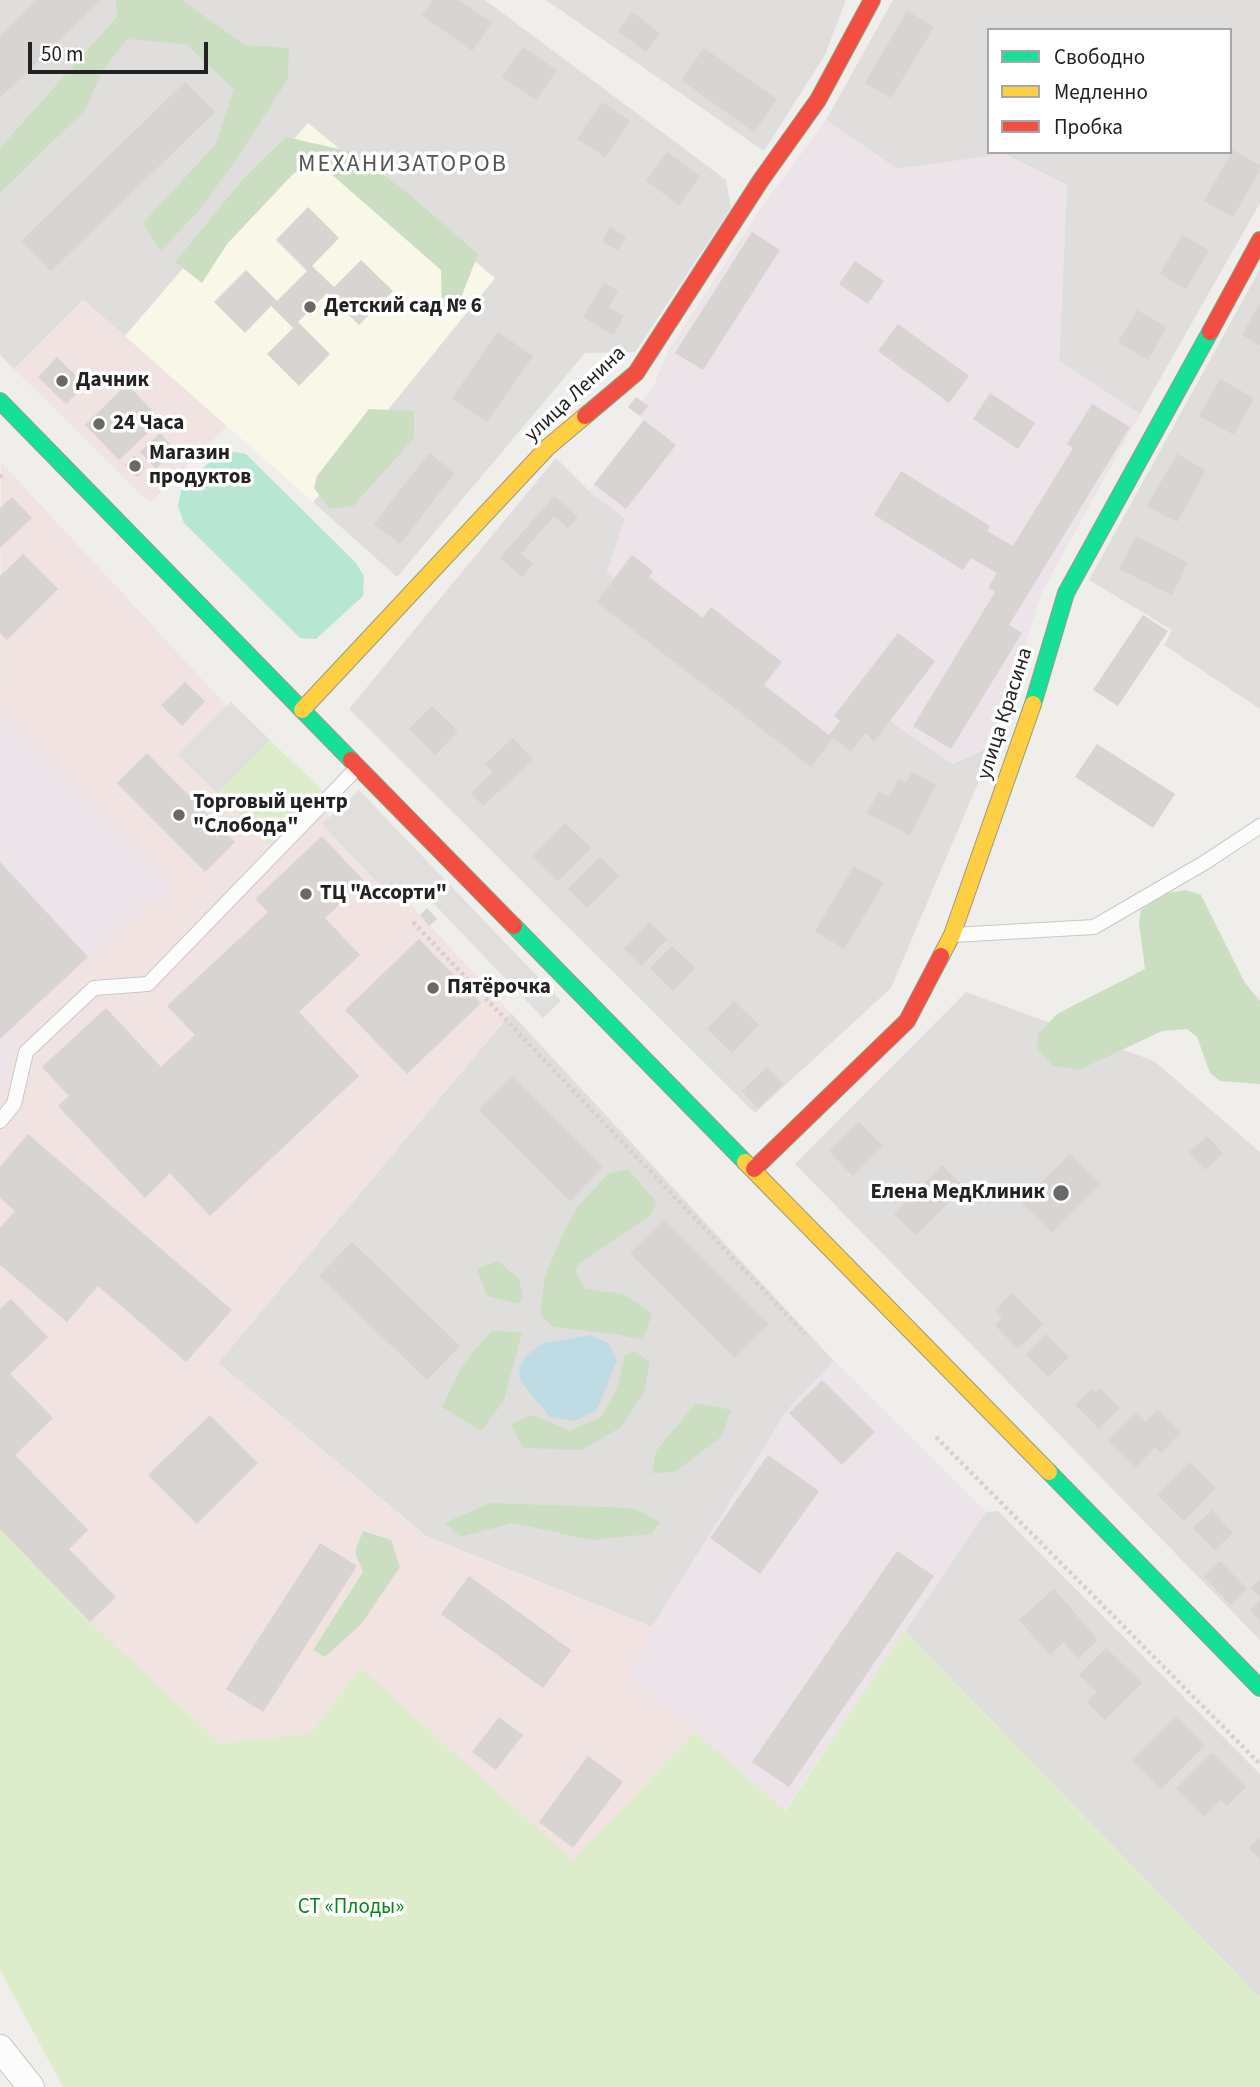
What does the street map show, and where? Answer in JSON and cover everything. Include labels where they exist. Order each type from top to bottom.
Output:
[{"type":"street","name":"улица Ленина","points":[[302,710],[548,447],[636,373],[761,180],[818,100],[872,0]]},
{"type":"street","name":"улица Красина","points":[[754,1169],[907,1021],[952,935],[1037,691],[1066,593],[1260,240]]},
{"type":"street","points":[[0,401],[1260,1688]]},
{"type":"street","points":[[0,2048],[31,2087]]},
{"type":"lane","points":[[0,1121],[14,1104],[26,1052],[94,988],[148,984],[358,767]]},
{"type":"lane","points":[[952,935],[1094,927],[1204,863],[1260,826]]},
{"type":"path","points":[[0,475],[5,480]]},
{"type":"path","points":[[413,922],[805,1334]]},
{"type":"path","points":[[936,1437],[1260,1764]]},
{"type":"shaded area","points":[[0,0],[485,0],[726,180],[731,208],[635,352],[585,353],[397,577],[313,502],[494,278],[308,123],[125,336],[83,300],[14,369],[0,355]]},
{"type":"shaded area","points":[[546,0],[846,0],[825,55],[764,151]]},
{"type":"shaded area","points":[[893,0],[1260,0],[1260,203],[1140,414],[1059,361],[1067,185],[1005,154],[897,169],[826,120]]},
{"type":"shaded area","points":[[826,120],[897,169],[1005,154],[1067,185],[1059,361],[1140,414],[1042,592],[994,745],[953,764],[890,721],[874,742],[864,735],[851,752],[833,738],[811,767],[596,602],[614,578],[607,572],[625,518],[589,491],[644,420],[628,407],[636,397],[642,401],[654,385],[668,351],[761,208]]},
{"type":"shaded area","name":"Детский сад № 6","points":[[308,123],[495,278],[313,502],[125,336]]},
{"type":"shaded area","points":[[1260,269],[1260,709],[1164,645],[1172,630],[1089,580]]},
{"type":"shaded area","points":[[84,300],[227,426],[150,503],[14,369]]},
{"type":"shaded area","points":[[556,458],[589,491],[625,518],[607,572],[614,578],[596,602],[833,738],[865,734],[873,741],[890,721],[953,764],[994,745],[891,988],[755,1113],[349,709]]},
{"type":"shaded area","points":[[1,462],[511,1013],[218,1363],[425,1536],[652,1627],[629,1674],[695,1732],[573,1862],[361,1668],[311,1733],[221,1744],[90,1622],[0,1529],[0,1100],[21,1019],[88,957],[175,885],[0,708]]},
{"type":"shaded area","points":[[231,702],[270,740],[217,793],[178,755]]},
{"type":"shaded area","points":[[0,708],[175,885],[88,957],[21,1019],[0,1100]]},
{"type":"shaded area","points":[[359,790],[561,1001],[543,1018],[415,884],[396,902],[322,824]]},
{"type":"shaded area","points":[[966,992],[1154,1061],[1260,1152],[1260,1640],[795,1164]]},
{"type":"shaded area","points":[[511,1013],[834,1361],[786,1412],[652,1627],[426,1536],[218,1363]]},
{"type":"shaded area","points":[[834,1361],[986,1512],[784,1811],[629,1674],[652,1627],[786,1412]]},
{"type":"shaded area","points":[[998,1511],[1260,1774],[1260,1998],[905,1631],[986,1512]]},
{"type":"green space","points":[[116,0],[182,0],[245,45],[289,48],[288,79],[236,160],[196,214],[160,251],[143,223],[216,144],[234,89],[186,44],[127,39],[102,71],[85,110],[0,193],[0,148],[117,17]]},
{"type":"green space","points":[[286,137],[352,152],[405,191],[478,254],[455,313],[442,311],[441,270],[322,166],[294,173],[227,244],[202,283],[175,262],[245,177]]},
{"type":"green space","points":[[369,409],[414,411],[414,438],[353,506],[330,509],[314,488],[317,476]]},
{"type":"green space","points":[[229,451],[246,454],[356,563],[364,576],[363,596],[316,639],[300,638],[184,523],[178,506],[181,491],[215,456]]},
{"type":"green space","points":[[270,740],[323,791],[270,845],[218,793]]},
{"type":"green space","points":[[1186,890],[1201,895],[1245,983],[1260,1001],[1260,1084],[1220,1081],[1210,1073],[1197,1037],[1187,1029],[1162,1031],[1079,1070],[1053,1066],[1037,1049],[1038,1034],[1057,1014],[1145,969],[1139,923],[1141,910],[1166,893]]},
{"type":"green space","points":[[628,1169],[656,1202],[651,1215],[580,1263],[575,1270],[585,1289],[623,1294],[652,1313],[643,1340],[553,1327],[540,1315],[545,1276],[564,1232],[579,1205],[608,1174]]},
{"type":"green space","points":[[498,1261],[519,1279],[523,1296],[519,1304],[487,1296],[477,1269]]},
{"type":"green space","points":[[491,1331],[522,1332],[504,1400],[481,1431],[442,1407],[462,1366]]},
{"type":"green space","points":[[635,1351],[650,1362],[644,1392],[621,1427],[582,1450],[523,1448],[511,1424],[533,1415],[570,1431],[601,1417],[616,1391],[625,1356]]},
{"type":"green space","points":[[696,1403],[732,1410],[721,1437],[675,1472],[652,1473],[656,1451]]},
{"type":"green space","points":[[490,1503],[633,1508],[661,1522],[651,1534],[591,1540],[513,1523],[460,1537],[445,1523]]},
{"type":"green space","name":"СТ «Плоды»","points":[[0,1529],[90,1622],[221,1744],[311,1733],[361,1668],[573,1861],[695,1732],[785,1811],[905,1631],[1260,1998],[1260,2087],[63,2087],[0,1970]]},
{"type":"green space","points":[[363,1531],[391,1540],[400,1567],[362,1623],[325,1657],[313,1650],[363,1572],[355,1552]]},
{"type":"water","points":[[591,1335],[608,1343],[617,1360],[597,1410],[575,1421],[550,1417],[521,1382],[519,1368],[525,1357],[541,1344]]},
{"type":"building","points":[[37,0],[101,0],[0,98],[0,36]]},
{"type":"building","points":[[433,0],[459,0],[492,23],[472,51],[422,15]]},
{"type":"building","points":[[907,11],[934,27],[891,98],[865,83]]},
{"type":"building","points":[[632,12],[660,33],[646,52],[618,31]]},
{"type":"building","points":[[523,47],[557,70],[536,100],[502,77]]},
{"type":"building","points":[[704,48],[777,99],[754,132],[681,80]]},
{"type":"building","points":[[185,82],[215,112],[51,271],[21,241]]},
{"type":"building","points":[[602,102],[630,121],[605,157],[577,139]]},
{"type":"building","points":[[667,152],[700,176],[679,205],[646,181]]},
{"type":"building","points":[[1232,152],[1260,165],[1260,170],[1233,217],[1204,201]]},
{"type":"building","points":[[308,207],[339,238],[312,266],[334,287],[361,260],[393,291],[359,325],[327,293],[298,322],[330,354],[299,386],[267,354],[293,328],[271,306],[245,333],[214,302],[246,270],[277,301],[307,271],[276,240]]},
{"type":"building","points":[[610,227],[626,237],[618,250],[602,242]]},
{"type":"building","points":[[752,232],[780,250],[703,370],[675,353]]},
{"type":"building","points":[[1182,235],[1209,250],[1186,289],[1160,274]]},
{"type":"building","points":[[855,261],[884,281],[868,304],[839,284]]},
{"type":"building","points":[[604,283],[618,291],[609,307],[624,316],[613,335],[583,317]]},
{"type":"building","points":[[1260,303],[1260,346],[1242,335]]},
{"type":"building","points":[[1137,310],[1167,327],[1148,360],[1118,342]]},
{"type":"building","points":[[898,324],[969,376],[949,403],[878,351]]},
{"type":"building","points":[[498,332],[533,356],[487,422],[452,398]]},
{"type":"building","name":"Дачник","points":[[57,357],[85,385],[66,404],[38,377]]},
{"type":"building","points":[[1220,379],[1254,398],[1234,435],[1199,416]]},
{"type":"building","points":[[127,384],[161,420],[119,460],[85,425]]},
{"type":"building","points":[[990,393],[1035,423],[1018,449],[973,419]]},
{"type":"building","points":[[636,397],[648,406],[640,416],[628,407]]},
{"type":"building","points":[[1092,404],[1130,427],[1009,625],[1022,633],[951,749],[913,726],[995,592],[988,588],[997,573],[971,558],[963,570],[874,515],[901,471],[990,526],[987,531],[1013,546],[1073,448],[1067,444]]},
{"type":"building","points":[[644,420],[676,445],[626,509],[594,484]]},
{"type":"building","points":[[160,433],[176,450],[156,469],[140,452]]},
{"type":"building","points":[[429,453],[455,473],[400,544],[374,524]]},
{"type":"building","points":[[1177,454],[1206,470],[1177,522],[1147,506]]},
{"type":"building","name":"Магазин продуктов","points":[[134,456],[145,468],[137,477],[125,465]]},
{"type":"building","points":[[554,496],[578,517],[568,528],[554,516],[521,554],[533,564],[522,577],[500,558]]},
{"type":"building","points":[[12,497],[32,518],[0,548],[0,508]]},
{"type":"building","points":[[1136,536],[1188,563],[1172,595],[1119,569]]},
{"type":"building","points":[[23,554],[58,589],[7,640],[0,633],[0,576]]},
{"type":"building","points":[[632,555],[653,571],[649,577],[703,618],[711,607],[782,662],[764,685],[829,735],[840,721],[834,716],[898,633],[935,661],[874,742],[865,734],[851,752],[833,738],[811,767],[596,602]]},
{"type":"building","points":[[1143,615],[1168,631],[1118,706],[1093,690]]},
{"type":"building","points":[[185,682],[205,701],[182,726],[161,705]]},
{"type":"building","points":[[432,706],[458,731],[435,755],[409,729]]},
{"type":"building","points":[[513,738],[533,760],[483,806],[471,793],[493,772],[485,764]]},
{"type":"building","points":[[1097,744],[1175,794],[1153,828],[1075,777]]},
{"type":"building","name":"Торговый центр \"Слобода\"","points":[[147,753],[235,842],[205,872],[117,783]]},
{"type":"building","points":[[912,772],[936,785],[910,835],[867,813],[879,791],[889,797],[898,779],[906,783]]},
{"type":"building","points":[[565,823],[591,848],[558,881],[533,856]]},
{"type":"building","points":[[322,836],[364,881],[325,918],[360,955],[299,1012],[359,1076],[210,1216],[170,1173],[145,1198],[58,1106],[69,1096],[42,1067],[106,1008],[161,1067],[195,1035],[167,1006],[268,912],[255,899]]},
{"type":"building","points":[[600,857],[619,876],[587,908],[568,889]]},
{"type":"building","points":[[0,862],[88,957],[0,1039]]},
{"type":"building","points":[[854,866],[884,883],[844,949],[815,931]]},
{"type":"building","points":[[427,908],[437,919],[429,926],[420,915]]},
{"type":"building","points":[[649,922],[667,939],[641,966],[624,949]]},
{"type":"building","points":[[419,939],[481,1003],[407,1074],[345,1010]]},
{"type":"building","points":[[672,946],[695,968],[673,991],[650,968]]},
{"type":"building","points":[[734,1001],[759,1025],[732,1053],[707,1029]]},
{"type":"building","points":[[767,1067],[783,1084],[758,1108],[742,1091]]},
{"type":"building","points":[[513,1076],[603,1167],[570,1201],[479,1110]]},
{"type":"building","points":[[859,1122],[883,1146],[853,1176],[829,1151]]},
{"type":"building","points":[[28,1134],[232,1310],[186,1362],[98,1286],[67,1322],[0,1265],[0,1228],[15,1211],[0,1198],[0,1167]]},
{"type":"building","points":[[1207,1136],[1223,1154],[1205,1170],[1189,1152]]},
{"type":"building","name":"Елена МедКлиник","points":[[1070,1154],[1101,1184],[1052,1233],[1021,1202]]},
{"type":"building","points":[[942,1165],[964,1187],[916,1235],[894,1214]]},
{"type":"building","points":[[664,1219],[769,1324],[735,1358],[630,1253]]},
{"type":"building","points":[[352,1242],[460,1346],[427,1380],[319,1276]]},
{"type":"building","points":[[1012,1293],[1043,1324],[1018,1349],[995,1325],[1002,1318],[995,1310]]},
{"type":"building","points":[[11,1299],[48,1337],[10,1374],[53,1418],[15,1455],[88,1530],[69,1549],[116,1597],[90,1622],[0,1529],[0,1309]]},
{"type":"building","points":[[1046,1334],[1069,1357],[1048,1377],[1026,1355]]},
{"type":"building","points":[[822,1380],[875,1432],[842,1465],[789,1413]]},
{"type":"building","points":[[1100,1388],[1120,1408],[1099,1429],[1075,1405],[1091,1389],[1096,1393]]},
{"type":"building","points":[[1158,1410],[1181,1432],[1161,1453],[1155,1447],[1135,1468],[1108,1441],[1136,1413],[1145,1422]]},
{"type":"building","points":[[210,1415],[258,1463],[197,1524],[148,1475]]},
{"type":"building","points":[[768,1455],[819,1491],[760,1574],[710,1538]]},
{"type":"building","points":[[1189,1462],[1216,1488],[1184,1521],[1157,1495]]},
{"type":"building","points":[[1212,1510],[1233,1533],[1215,1550],[1193,1528]]},
{"type":"building","points":[[320,1543],[357,1566],[263,1712],[226,1689]]},
{"type":"building","points":[[897,1551],[934,1576],[789,1787],[752,1762]]},
{"type":"building","points":[[1220,1561],[1247,1589],[1231,1605],[1204,1577]]},
{"type":"building","points":[[469,1576],[571,1650],[543,1688],[441,1614]]},
{"type":"building","points":[[1260,1579],[1260,1597],[1251,1588]]},
{"type":"building","points":[[1054,1589],[1098,1640],[1078,1658],[1064,1642],[1050,1655],[1019,1620]]},
{"type":"building","points":[[1260,1600],[1260,1620],[1250,1610]]},
{"type":"building","points":[[1106,1648],[1142,1683],[1105,1720],[1087,1702],[1097,1692],[1079,1675]]},
{"type":"building","points":[[499,1717],[523,1735],[496,1770],[472,1752]]},
{"type":"building","points":[[1176,1717],[1205,1745],[1161,1789],[1132,1761]]},
{"type":"building","points":[[1212,1753],[1246,1787],[1227,1806],[1221,1800],[1204,1817],[1176,1789]]},
{"type":"building","points":[[588,1756],[623,1782],[573,1848],[539,1822]]},
{"type":"building","points":[[1260,1837],[1260,1859],[1249,1848]]},
{"type":"traffic: fast","points":[[1033,704],[1066,593],[1210,332]]},
{"type":"traffic: fast","points":[[0,401],[351,760]]},
{"type":"traffic: fast","points":[[514,926],[745,1162]]},
{"type":"traffic: fast","points":[[1049,1472],[1260,1688]]},
{"type":"traffic: slow","points":[[302,710],[548,447],[585,416]]},
{"type":"traffic: slow","points":[[941,956],[952,935],[1033,704]]},
{"type":"traffic: slow","points":[[745,1162],[1049,1472]]},
{"type":"traffic: jam","points":[[585,416],[636,373],[761,180],[818,100],[872,0]]},
{"type":"traffic: jam","points":[[1210,332],[1260,240]]},
{"type":"traffic: jam","points":[[351,760],[514,926]]},
{"type":"traffic: jam","points":[[754,1169],[907,1021],[941,956]]},
{"type":"place","name":"Детский сад № 6","points":[[310,307]]},
{"type":"place","name":"Дачник","points":[[62,381]]},
{"type":"place","name":"24 Часа","points":[[99,424]]},
{"type":"place","name":"Магазин продуктов","points":[[135,466]]},
{"type":"place","name":"Торговый центр \"Слобода\"","points":[[179,815]]},
{"type":"place","name":"ТЦ \"Ассорти\"","points":[[306,894]]},
{"type":"place","name":"Пятёрочка","points":[[433,988]]},
{"type":"place","name":"Елена МедКлиник","points":[[1061,1193]]},
{"type":"district","name":"МЕХАНИЗАТОРОВ","points":[[403,166]]}]
